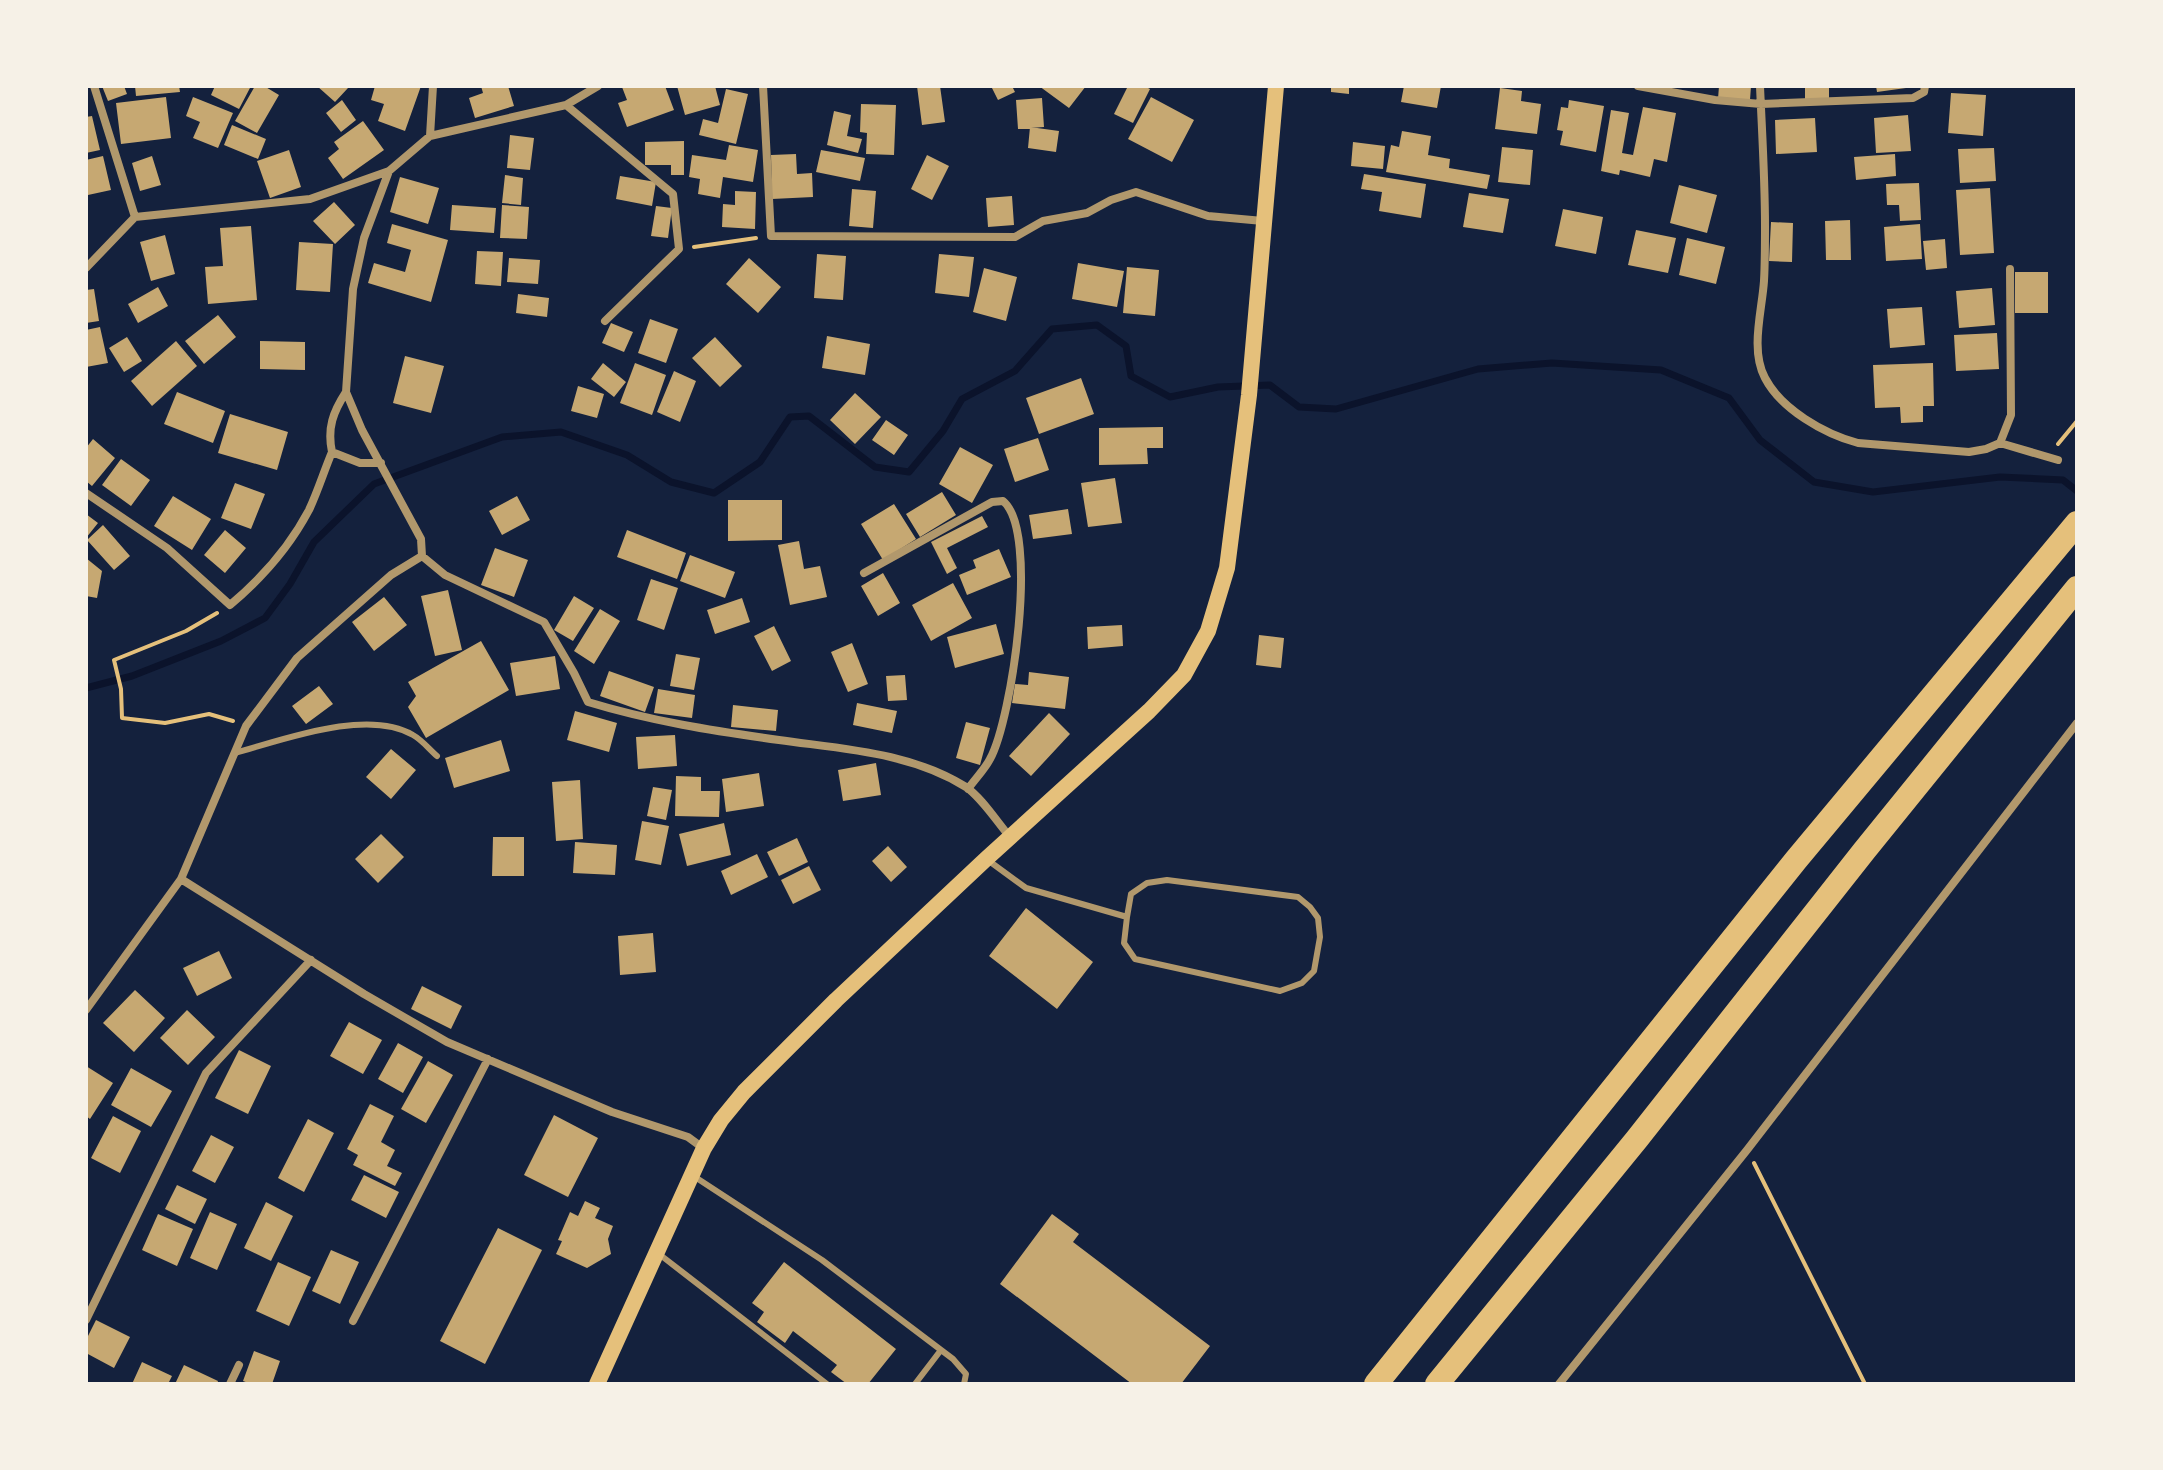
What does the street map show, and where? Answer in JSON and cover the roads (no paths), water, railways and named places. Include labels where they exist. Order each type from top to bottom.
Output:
[{"type":"highway","points":[[1376,1384],[1796,860],[2071,531]]},
{"type":"highway","points":[[1437,1384],[2077,588]]},
{"type":"main road","points":[[597,1384],[655,1251],[704,1148],[721,1120],[768,1067],[986,859],[1149,711],[1184,675],[1208,631],[1227,568],[1249,395],[1276,86]]},
{"type":"street","points":[[94,86],[135,217]]},
{"type":"street","points":[[430,136],[433,86]]},
{"type":"street","points":[[86,268],[135,217],[310,199],[389,171],[430,136],[566,105],[598,86]]},
{"type":"street","points":[[763,86],[771,236],[1015,237],[1043,221],[1087,213],[1136,192],[1208,216],[1263,221]]},
{"type":"street","points":[[1638,86],[1715,100],[1761,104],[1913,98],[1925,89]]},
{"type":"street","points":[[1760,86],[1764,266],[1758,349],[1763,376],[1771,388],[1805,418],[1842,439],[1858,443],[1969,452],[2000,443],[2007,430],[2013,400],[2010,269]]},
{"type":"street","points":[[566,105],[673,194],[679,249],[605,321]]},
{"type":"street","points":[[389,171],[364,238],[353,289],[346,392],[362,430],[421,539],[422,556],[445,575],[467,587],[544,622],[588,702],[627,714],[721,732],[891,755],[968,789],[1010,837]]},
{"type":"street","points":[[86,493],[167,548],[230,605],[251,587],[309,509],[332,452],[328,435],[334,411],[346,392]]},
{"type":"street","points":[[2000,443],[2058,460]]},
{"type":"street","points":[[332,452],[360,463],[381,463]]},
{"type":"street","points":[[864,573],[992,502],[1003,501],[1010,508],[1017,532],[1021,605],[1017,653],[1007,710],[991,758],[968,789]]},
{"type":"street","points":[[86,1010],[181,879],[246,726],[297,658],[391,575],[422,556]]},
{"type":"street","points":[[1559,1384],[1747,1150],[2077,723]]},
{"type":"street","points":[[181,879],[364,994],[447,1042],[612,1112],[688,1137],[704,1148]]},
{"type":"street","points":[[86,1320],[206,1073],[311,960]]},
{"type":"street","points":[[353,1321],[488,1059]]},
{"type":"street","points":[[230,1384],[239,1365]]},
{"type":"lane","points":[[235,753],[298,735],[372,723],[413,734],[437,756]]},
{"type":"lane","points":[[986,859],[1026,888],[1127,917]]},
{"type":"lane","points":[[1167,880],[1298,897],[1318,918],[1320,937],[1314,971],[1302,983],[1280,991],[1135,959],[1124,943],[1127,917],[1131,894],[1147,883],[1167,880]]},
{"type":"lane","points":[[692,1175],[822,1260],[941,1350],[966,1374],[964,1384]]},
{"type":"lane","points":[[655,1251],[827,1384]]},
{"type":"lane","points":[[915,1384],[941,1350]]},
{"type":"waterway","points":[[86,688],[132,676],[221,641],[265,618],[290,584],[314,542],[374,484],[502,437],[561,432],[627,455],[671,482],[714,493],[760,462],[790,417],[809,416],[875,467],[909,472],[943,431],[962,399],[1015,371],[1052,329],[1097,325],[1126,346],[1131,376],[1170,397],[1218,387],[1270,385],[1299,407],[1336,409],[1478,369],[1552,363],[1661,370],[1729,398],[1760,440],[1814,482],[1873,492],[2000,477],[2063,480],[2077,491]]}]
